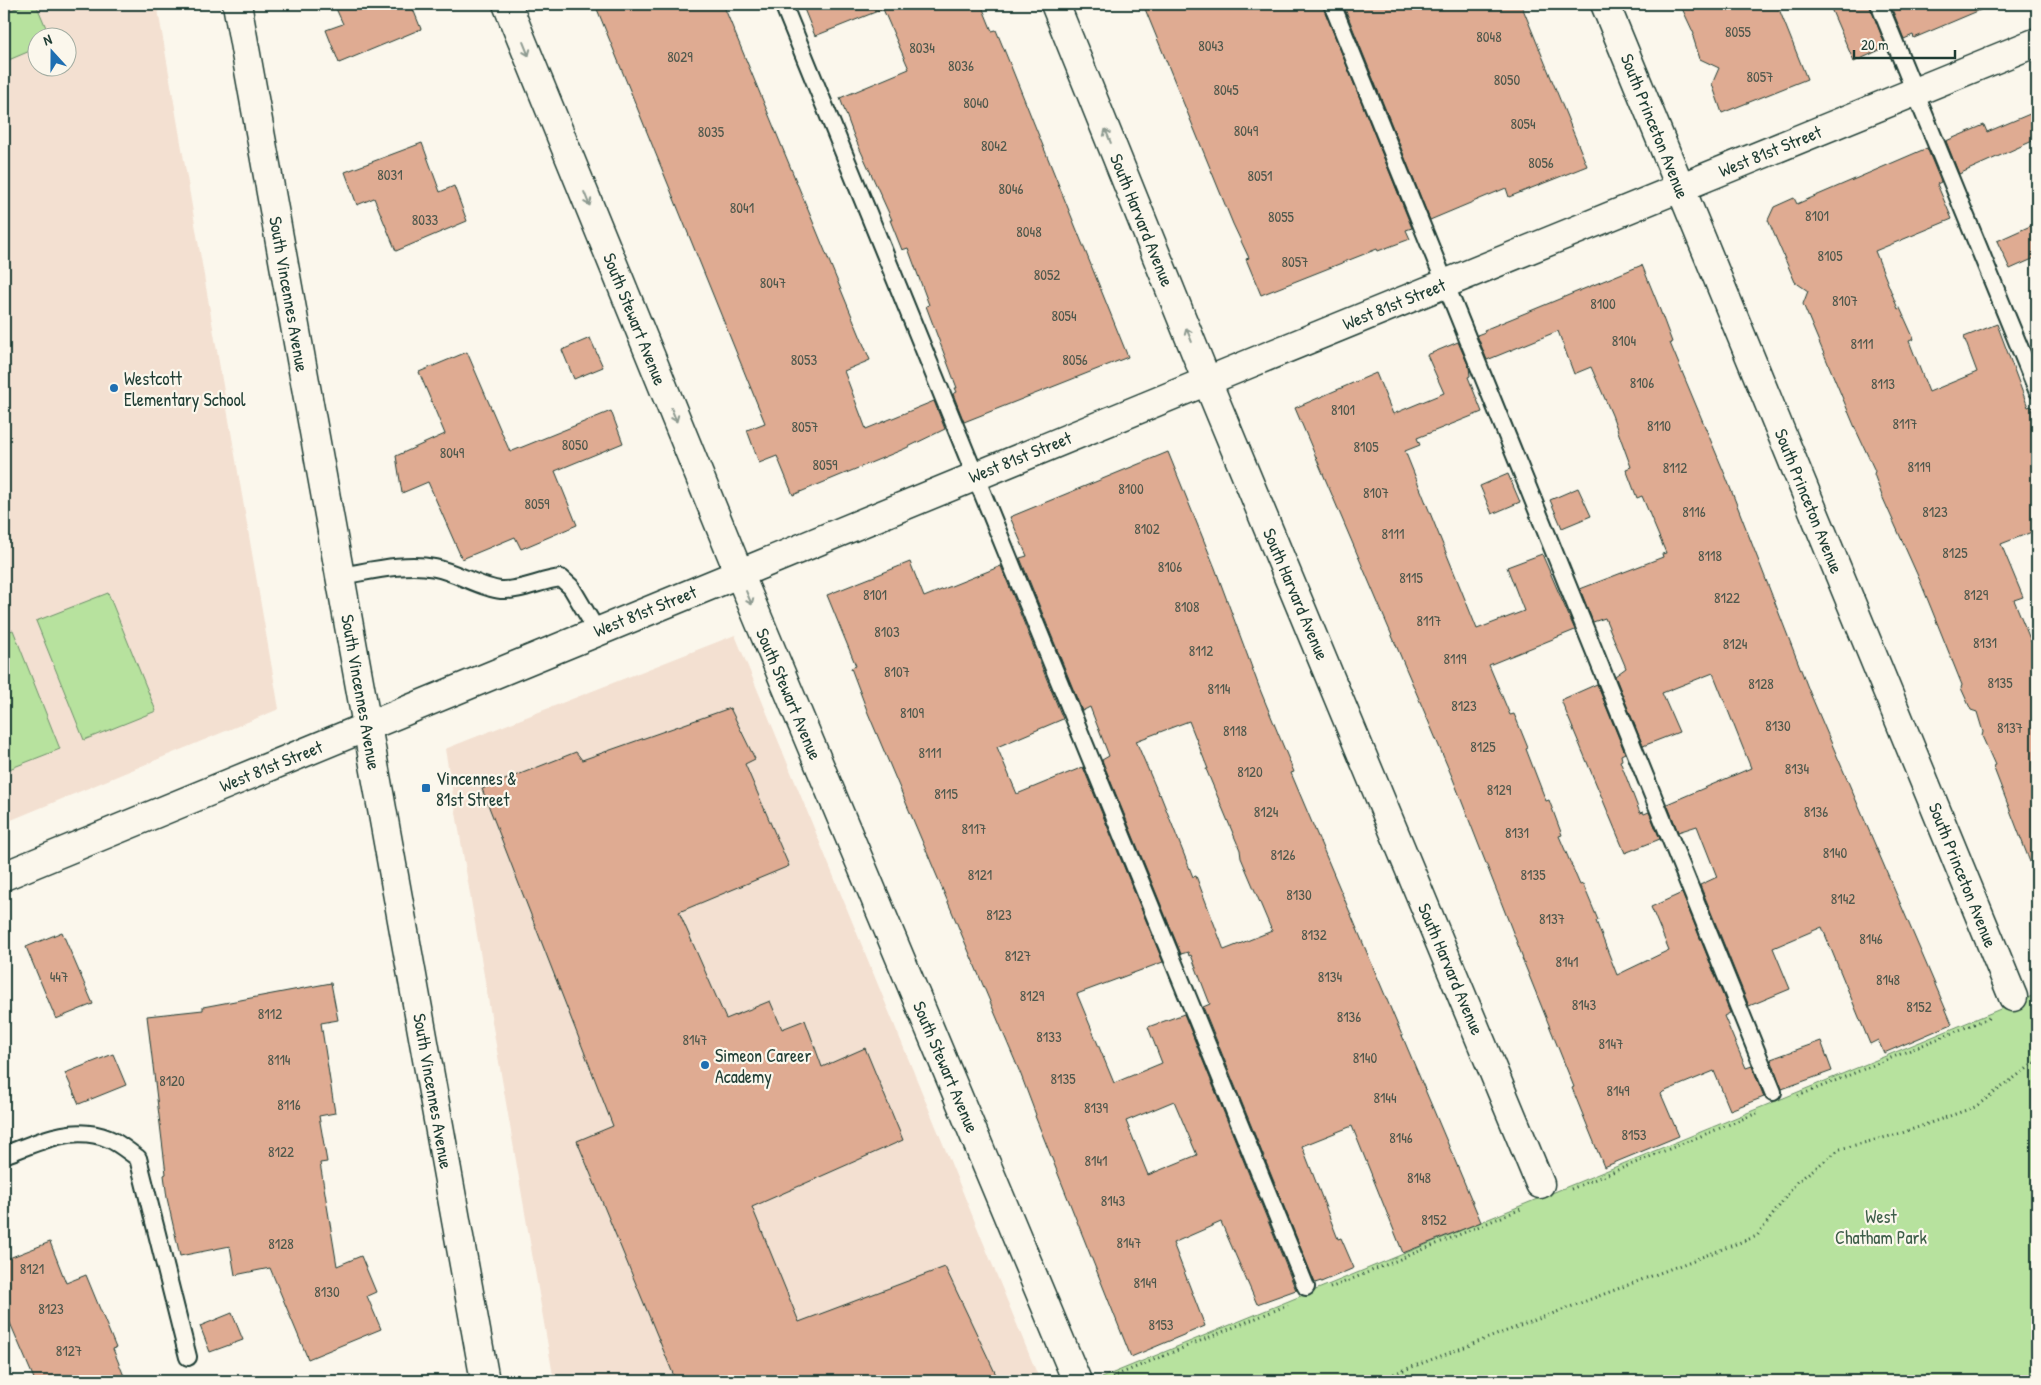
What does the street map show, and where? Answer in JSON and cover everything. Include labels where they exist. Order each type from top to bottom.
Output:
[{"type":"street","name":"South Vincennes Avenue","points":[[237,4],[484,1381]]},
{"type":"street","name":"South Stewart Avenue","points":[[507,4],[739,573],[1077,1381]]},
{"type":"street","name":"South Harvard Avenue","points":[[1055,4],[1535,1195]]},
{"type":"street","name":"South Princeton Avenue","points":[[1605,4],[2013,997]]},
{"type":"street","name":"West 81st Street","points":[[4,876],[597,631],[2037,42]]},
{"type":"lane","points":[[783,4],[975,476],[1313,1289]]},
{"type":"lane","points":[[1332,4],[1773,1092]]},
{"type":"lane","points":[[1880,4],[2037,390]]},
{"type":"lane","points":[[340,576],[412,565],[452,572],[502,590],[561,578],[571,587],[597,631]]},
{"type":"lane","points":[[4,1155],[50,1137],[85,1132],[110,1139],[138,1158],[188,1357]]},
{"type":"path","points":[[1792,1098],[1992,1017]]},
{"type":"path","points":[[1375,1381],[1757,1236],[1796,1182],[1840,1149],[1902,1133],[1975,1107],[2037,1061]]},
{"type":"path","points":[[1566,1191],[1765,1110]]},
{"type":"path","points":[[1313,1289],[1535,1195]]},
{"type":"path","points":[[1112,1377],[1294,1302]]},
{"type":"shaded area","name":"Westcott Elementary School","points":[[4,4],[157,4],[279,709],[4,823]]},
{"type":"shaded area","name":"Simeon Career Academy","points":[[735,635],[1040,1381],[554,1381],[445,749]]},
{"type":"green space","points":[[26,4],[36,4],[46,28],[28,28],[28,52],[4,62],[4,13]]},
{"type":"green space","points":[[108,593],[156,711],[84,740],[36,621]]},
{"type":"green space","points":[[13,630],[60,749],[4,771],[4,633]]},
{"type":"green space","name":"West Chatham Park","points":[[2037,994],[2037,1381],[1096,1380]]},
{"type":"building","points":[[334,4],[411,4],[421,29],[339,63],[326,30],[343,24]]},
{"type":"building","points":[[595,4],[723,4],[870,360],[844,371],[866,429],[934,401],[945,429],[904,449],[793,495],[777,456],[759,463],[747,430],[765,423]]},
{"type":"building","points":[[802,4],[981,4],[992,31],[996,30],[1128,357],[964,422],[953,394],[957,392],[955,388],[957,388],[926,306],[929,305],[908,248],[902,250],[890,220],[892,220],[854,136],[840,98],[909,69],[883,9],[815,36]]},
{"type":"building","points":[[1143,4],[1322,4],[1412,228],[1406,230],[1410,239],[1378,251],[1377,249],[1261,295],[1246,259],[1249,258],[1233,224]]},
{"type":"building","points":[[1343,4],[1521,4],[1587,166],[1509,197],[1506,188],[1430,220]]},
{"type":"building","points":[[1680,4],[1777,4],[1807,79],[1722,113],[1712,84],[1719,68],[1700,59],[1693,37],[1694,34]]},
{"type":"building","points":[[1829,4],[1869,4],[1886,47],[1854,62]]},
{"type":"building","points":[[1890,4],[1992,5],[1914,38],[1913,35],[1904,39]]},
{"type":"building","points":[[2037,111],[2037,139],[1959,174],[1946,141],[1984,125],[1987,132]]},
{"type":"building","points":[[422,143],[440,192],[454,186],[467,221],[396,251],[374,198],[357,205],[345,172]]},
{"type":"building","points":[[1927,148],[1941,182],[1937,184],[1952,219],[1875,251],[1898,309],[1900,308],[1914,339],[1909,341],[1929,392],[1977,372],[1964,337],[1997,324],[2028,407],[2031,406],[2037,421],[2037,530],[2001,544],[2023,597],[2014,600],[2037,656],[2037,875],[2035,875],[1993,766],[1995,765],[1982,736],[1983,732],[1977,712],[1971,710],[1961,688],[1962,685],[1921,583],[1882,496],[1874,474],[1875,471],[1803,304],[1808,291],[1795,282],[1768,220],[1774,207],[1794,198],[1797,204]]},
{"type":"building","points":[[2037,223],[2037,257],[2010,269],[1997,241]]},
{"type":"building","points":[[1642,265],[1672,342],[1670,343],[1726,477],[1810,693],[1952,1024],[1884,1053],[1878,1040],[1870,1044],[1822,927],[1773,948],[1790,989],[1749,1006],[1700,885],[1717,877],[1697,826],[1678,832],[1667,804],[1751,768],[1713,673],[1662,693],[1679,732],[1643,746],[1615,676],[1626,668],[1605,618],[1593,622],[1580,589],[1663,557],[1662,554],[1666,553],[1642,496],[1637,498],[1626,469],[1631,467],[1612,415],[1591,367],[1574,374],[1558,331],[1487,360],[1477,335],[1485,332],[1484,330]]},
{"type":"building","points":[[590,338],[603,367],[574,379],[562,350]]},
{"type":"building","points":[[1458,342],[1469,367],[1470,376],[1468,377],[1482,412],[1417,438],[1420,445],[1405,451],[1477,629],[1524,611],[1507,567],[1542,554],[1575,630],[1489,665],[1510,715],[1514,714],[1517,721],[1546,801],[1549,800],[1562,835],[1559,836],[1580,885],[1583,884],[1617,975],[1669,950],[1651,907],[1682,893],[1730,1013],[1724,1016],[1746,1068],[1752,1066],[1764,1097],[1730,1110],[1714,1071],[1663,1092],[1661,1094],[1679,1136],[1604,1167],[1453,779],[1295,408],[1376,373],[1393,414],[1444,393],[1427,355]]},
{"type":"building","points":[[467,352],[510,452],[611,411],[623,443],[555,471],[577,525],[521,549],[515,537],[462,559],[428,482],[402,493],[396,456],[445,434],[419,372]]},
{"type":"building","points":[[1168,452],[1294,772],[1291,773],[1481,1222],[1403,1253],[1352,1126],[1302,1146],[1338,1239],[1341,1238],[1354,1268],[1315,1283],[1203,1007],[1210,1004],[1191,955],[1189,956],[1188,952],[1181,954],[1102,760],[1109,756],[1090,707],[1082,711],[1020,558],[1027,556],[1010,517]],"holes":[[[1189,721],[1208,769],[1206,769],[1240,850],[1241,858],[1272,931],[1224,950],[1196,876],[1193,877],[1160,794],[1136,741]]]},
{"type":"building","points":[[1508,474],[1520,502],[1492,514],[1480,486]]},
{"type":"building","points":[[1578,488],[1591,516],[1562,528],[1550,500]]},
{"type":"building","points":[[910,562],[924,597],[1001,566],[1063,719],[997,747],[1017,794],[1083,767],[1163,962],[1077,994],[1114,1083],[1162,1063],[1148,1027],[1184,1014],[1296,1290],[1257,1304],[1221,1222],[1173,1243],[1205,1326],[1131,1357],[1035,1116],[1021,1075],[868,713],[851,668],[856,666],[827,595]],"holes":[[[1174,1101],[1197,1155],[1148,1175],[1126,1121]]]},
{"type":"building","points":[[1597,684],[1625,753],[1621,755],[1622,760],[1620,761],[1640,813],[1649,812],[1660,839],[1625,853],[1561,700]]},
{"type":"building","points":[[730,708],[755,759],[745,764],[789,866],[679,912],[726,1019],[770,1001],[782,1029],[805,1020],[822,1067],[865,1048],[903,1140],[752,1207],[799,1322],[945,1267],[999,1381],[676,1381],[577,1141],[613,1126],[482,789],[576,752],[582,760]]},
{"type":"building","points":[[62,932],[93,1004],[56,1019],[26,947]]},
{"type":"building","points":[[331,983],[338,1020],[321,1023],[335,1113],[319,1116],[327,1162],[320,1163],[337,1266],[361,1256],[376,1292],[367,1296],[381,1329],[308,1359],[270,1268],[235,1275],[230,1246],[180,1256],[167,1198],[164,1175],[166,1174],[147,1016],[203,1010],[203,1007]]},
{"type":"building","points":[[1821,1041],[1832,1071],[1782,1089],[1771,1059]]},
{"type":"building","points":[[113,1054],[126,1085],[79,1104],[65,1073]]},
{"type":"building","points":[[50,1242],[66,1283],[86,1275],[116,1348],[113,1349],[126,1381],[35,1381],[4,1309],[4,1260]]},
{"type":"building","points":[[232,1313],[243,1340],[210,1352],[200,1326]]},
{"type":"place","name":"Westcott Elementary School","points":[[114,388]]},
{"type":"place","name":"Vincennes & 81st Street","points":[[426,788]]},
{"type":"place","name":"Simeon Career Academy","points":[[705,1065]]}]
